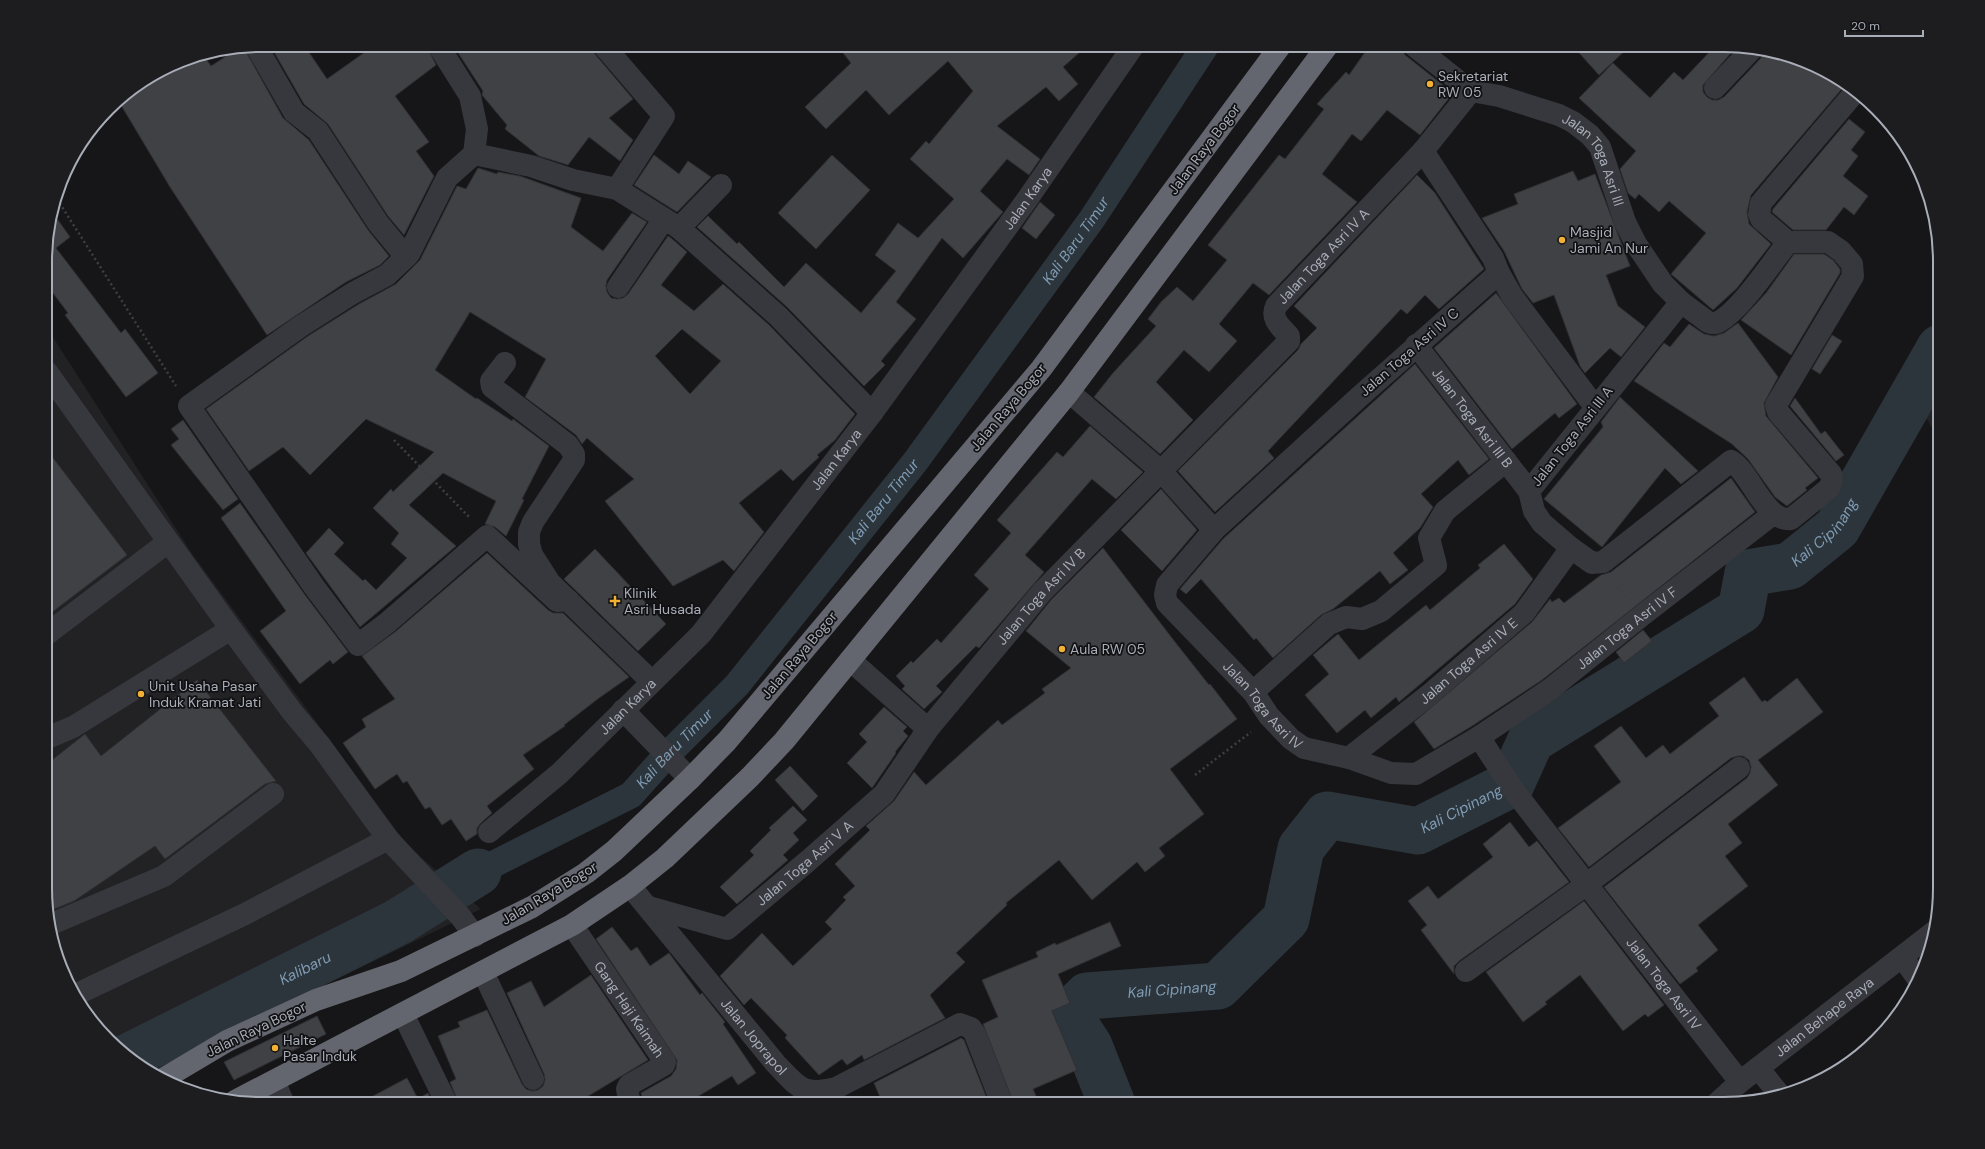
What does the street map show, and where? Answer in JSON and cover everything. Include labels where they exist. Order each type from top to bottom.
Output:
[{"type":"highway","name":"Jalan Raya Bogor","points":[[169,1075],[227,1041],[309,1003],[401,971],[475,936],[532,907],[586,873],[614,851],[685,775],[727,741],[1042,369],[1277,52]]},
{"type":"highway","points":[[244,1097],[572,925],[630,886],[665,858],[750,777],[784,741],[1069,392],[1323,52]]},
{"type":"street","points":[[259,52],[294,112],[318,132],[378,223],[406,257]]},
{"type":"street","points":[[442,52],[470,96],[477,129],[474,154],[447,178],[406,257],[382,278],[353,293],[301,326],[189,406],[315,588],[358,645],[387,623],[487,536],[557,601],[568,600]]},
{"type":"street","points":[[609,52],[664,116],[617,189]]},
{"type":"street","name":"Jalan Karya","points":[[490,832],[560,773],[651,681],[701,634],[872,413],[1026,201],[1129,52]]},
{"type":"street","points":[[1421,52],[1470,92]]},
{"type":"street","points":[[1715,88],[1748,53]]},
{"type":"street","name":"Jalan Toga Asri IV A","points":[[1161,471],[1289,341],[1290,336],[1275,320],[1274,311],[1276,306],[1423,151],[1470,92]]},
{"type":"street","name":"Jalan Toga Asri III","points":[[1470,92],[1499,96],[1559,115],[1577,124],[1596,140],[1625,222],[1636,244],[1663,284],[1681,302],[1708,322],[1714,324],[1718,322],[1750,291],[1788,242]]},
{"type":"street","points":[[1600,563],[1730,461],[1773,514],[1786,520],[1790,519],[1828,489],[1832,484],[1833,479],[1831,474],[1778,412],[1776,405],[1854,272],[1850,261],[1828,242],[1788,242],[1761,219],[1759,214],[1762,203],[1852,96]]},
{"type":"street","points":[[1423,151],[1492,258],[1499,274],[1512,296],[1595,407]]},
{"type":"street","points":[[474,154],[531,166],[574,180],[617,189],[671,224],[778,316],[872,413]]},
{"type":"street","points":[[618,287],[671,224],[720,185]]},
{"type":"street","name":"Jalan Toga Asri IV C","points":[[1214,530],[1416,345],[1499,274]]},
{"type":"street","name":"Jalan Toga Asri III A","points":[[1600,563],[1592,563],[1571,548],[1537,517],[1529,490],[1681,302]]},
{"type":"street","name":"Jalan Toga Asri III B","points":[[1416,345],[1529,490]]},
{"type":"street","points":[[505,363],[491,381],[494,390],[568,445],[574,454],[574,460],[533,522],[529,532],[529,544],[532,555],[550,583],[651,681]]},
{"type":"street","points":[[52,379],[231,629],[293,713],[320,745],[388,839],[460,916],[475,936]]},
{"type":"street","points":[[1069,392],[1161,471],[1214,530]]},
{"type":"street","points":[[1253,692],[1329,624],[1346,618],[1362,619],[1381,611],[1436,565],[1428,538],[1445,511],[1506,461]]},
{"type":"street","name":"Jalan Toga Asri IV B","points":[[928,730],[1042,592],[1161,471]]},
{"type":"street","name":"Jalan Toga Asri IV F","points":[[1479,737],[1549,690],[1640,616],[1773,514]]},
{"type":"street","name":"Jalan Toga Asri IV","points":[[1214,530],[1167,584],[1167,603],[1253,692],[1269,716],[1291,739],[1304,748],[1349,758],[1391,773],[1416,774],[1479,737],[1515,792],[1740,1082]]},
{"type":"street","points":[[52,630],[168,542]]},
{"type":"street","name":"Jalan Toga Asri IV E","points":[[1349,758],[1429,694],[1524,612],[1571,548]]},
{"type":"street","points":[[52,736],[74,727],[231,629]]},
{"type":"street","points":[[850,660],[928,730]]},
{"type":"street","points":[[624,710],[685,775]]},
{"type":"street","name":"Jalan Toga Asri V A","points":[[649,907],[722,929],[729,928],[884,794],[928,730]]},
{"type":"street","points":[[1466,971],[1587,884],[1739,768]]},
{"type":"street","points":[[55,922],[164,876],[273,794]]},
{"type":"street","points":[[80,992],[245,914],[388,839]]},
{"type":"street","name":"Jalan Joprapol","points":[[630,886],[649,907],[776,1064],[800,1088],[809,1091],[822,1091],[836,1088],[911,1051],[955,1025],[960,1024],[971,1028],[975,1034],[999,1097]]},
{"type":"street","name":"Gang Haji Kaimah","points":[[572,925],[665,1062],[664,1065],[629,1085],[627,1089],[629,1097]]},
{"type":"street","name":"Jalan Behape Raya","points":[[1724,1097],[1740,1082],[1903,958],[1927,938]]},
{"type":"street","points":[[1903,958],[1914,973]]},
{"type":"street","points":[[483,972],[533,1079]]},
{"type":"street","points":[[403,1014],[444,1097]]},
{"type":"street","points":[[1758,1068],[1776,1090]]},
{"type":"street","points":[[274,1082],[281,1097]]},
{"type":"path","points":[[60,204],[189,406]]},
{"type":"path","points":[[394,440],[487,536]]},
{"type":"path","points":[[1600,563],[1640,616]]},
{"type":"path","points":[[1195,775],[1269,716]]},
{"type":"shaded area","points":[[52,336],[193,555],[408,846],[481,909],[154,1068],[123,1045],[95,1015],[80,992],[63,955],[56,929],[52,902]]},
{"type":"shaded area","points":[[1933,384],[1933,430],[1923,412]]},
{"type":"building","points":[[246,52],[283,118],[309,140],[368,230],[389,256],[380,265],[346,282],[267,335],[170,187],[121,106],[156,80],[181,68],[206,59],[211,66],[229,55]]},
{"type":"building","points":[[274,52],[309,52],[327,79],[365,52],[430,52],[436,65],[395,96],[429,142],[416,151],[434,176],[404,235],[388,216],[328,124],[304,104]]},
{"type":"building","points":[[458,52],[594,52],[633,99],[609,118],[633,140],[620,161],[589,137],[568,165],[539,156],[505,129],[507,125],[482,95],[483,91]]},
{"type":"building","points":[[842,52],[1080,52],[1063,67],[1078,84],[1059,101],[1046,87],[997,126],[1040,159],[1029,175],[1007,159],[980,191],[1003,212],[963,258],[942,238],[896,302],[916,319],[881,361],[885,365],[864,386],[787,307],[697,227],[708,216],[737,244],[739,242],[784,287],[806,263],[861,313],[896,271],[875,255],[898,223],[918,238],[954,199],[910,159],[926,141],[929,144],[973,91],[948,61],[889,115],[866,90],[826,129],[805,107],[851,63]]},
{"type":"building","points":[[1365,52],[1404,52],[1405,55],[1453,93],[1420,135],[1387,110],[1361,141],[1352,134],[1322,174],[1357,202],[1269,295],[1253,283],[1219,324],[1237,341],[1209,372],[1184,350],[1156,382],[1193,420],[1160,454],[1094,397],[1113,373],[1156,326],[1148,319],[1161,302],[1177,287],[1193,301],[1227,260],[1208,245],[1279,155],[1285,159],[1324,109],[1317,104],[1346,72],[1349,75]]},
{"type":"building","points":[[1578,52],[1624,52],[1599,75]]},
{"type":"building","points":[[1709,52],[1730,52],[1731,53],[1703,85],[1703,92],[1712,100],[1718,100],[1724,97],[1762,56],[1778,59],[1804,68],[1842,89],[1751,195],[1747,212],[1749,224],[1771,244],[1737,288],[1713,310],[1671,274],[1706,233],[1669,201],[1659,212],[1639,194],[1635,199],[1628,193],[1620,169],[1636,151],[1579,98],[1613,63],[1650,98],[1674,72],[1683,80]]},
{"type":"building","points":[[1849,119],[1865,132],[1851,150],[1858,156],[1843,176],[1868,196],[1854,215],[1844,207],[1826,230],[1793,230],[1772,212],[1773,209]]},
{"type":"building","points":[[654,155],[679,174],[688,161],[711,177],[677,212],[634,185]]},
{"type":"building","points":[[832,155],[870,190],[816,249],[778,213]]},
{"type":"building","points":[[478,168],[497,174],[498,172],[520,176],[581,198],[571,227],[603,251],[632,213],[647,222],[607,280],[607,292],[611,298],[623,298],[628,294],[668,236],[687,252],[661,285],[694,311],[723,284],[769,325],[855,414],[835,440],[817,455],[819,457],[793,481],[781,469],[739,503],[764,532],[734,571],[723,560],[673,586],[605,501],[634,479],[587,438],[582,444],[576,435],[525,397],[546,359],[470,312],[435,370],[476,399],[477,398],[512,421],[513,419],[549,446],[522,499],[524,500],[506,536],[495,527],[485,524],[496,501],[443,473],[409,505],[456,546],[360,627],[306,553],[329,528],[344,543],[334,554],[363,581],[365,579],[376,590],[407,558],[391,544],[399,533],[373,508],[391,489],[393,492],[434,452],[366,419],[310,475],[283,447],[249,471],[206,409],[308,336],[359,304],[396,284],[420,260],[457,186],[466,189]],"holes":[[[682,329],[721,361],[690,394],[655,356]]]},
{"type":"building","name":"Masjid Jami An Nur","points":[[1573,171],[1578,181],[1595,174],[1630,266],[1606,275],[1618,306],[1645,327],[1621,357],[1610,348],[1585,373],[1580,366],[1554,295],[1533,303],[1522,289],[1504,251],[1482,218],[1518,204],[1514,194]]},
{"type":"building","points":[[1417,175],[1435,193],[1484,269],[1439,309],[1425,295],[1407,314],[1401,309],[1268,451],[1274,458],[1215,512],[1178,471],[1298,350],[1301,344],[1317,328],[1294,306]]},
{"type":"building","points":[[1040,202],[1055,215],[1036,239],[1022,228]]},
{"type":"building","points":[[56,218],[70,237],[56,248],[121,333],[125,329],[158,373],[126,397],[65,315],[68,313],[52,292],[52,247]]},
{"type":"building","points":[[1794,254],[1824,254],[1833,260],[1840,269],[1840,273],[1791,355],[1741,320],[1766,293]]},
{"type":"building","points":[[1496,293],[1577,404],[1559,418],[1555,413],[1512,449],[1434,348]]},
{"type":"building","points":[[1738,323],[1778,377],[1764,403],[1766,416],[1818,478],[1805,488],[1807,490],[1787,506],[1775,497],[1748,459],[1732,444],[1634,381],[1664,343],[1670,347],[1689,324],[1704,334],[1714,336],[1724,333]]},
{"type":"building","points":[[1832,335],[1842,341],[1820,374],[1812,369]]},
{"type":"building","points":[[1415,364],[1489,459],[1469,475],[1458,460],[1421,494],[1433,507],[1420,528],[1393,553],[1408,570],[1390,584],[1380,571],[1333,609],[1321,615],[1273,658],[1256,638],[1254,640],[1201,579],[1186,594],[1180,589],[1223,539]]},
{"type":"building","points":[[1620,397],[1698,471],[1681,484],[1665,468],[1602,547],[1544,499],[1603,427],[1601,422]]},
{"type":"building","points":[[1795,398],[1821,434],[1825,431],[1844,455],[1836,461],[1790,406]]},
{"type":"building","points":[[183,420],[238,499],[223,510],[171,445],[179,439],[171,429]]},
{"type":"building","points":[[1090,426],[1143,472],[1116,499],[1092,479],[1025,555],[1044,572],[979,648],[976,646],[936,686],[942,692],[924,709],[902,689],[905,686],[896,676],[911,661],[913,663],[937,639],[941,643],[989,589],[974,575],[1011,533],[997,520],[1057,452],[1063,457]]},
{"type":"building","points":[[52,457],[127,555],[52,612]]},
{"type":"building","points":[[1731,478],[1755,512],[1542,680],[1434,749],[1414,722],[1532,622],[1550,599],[1552,602],[1559,598],[1564,603],[1601,575],[1611,572]]},
{"type":"building","points":[[1161,489],[1197,530],[1162,571],[1121,530]]},
{"type":"building","points":[[240,503],[305,595],[348,652],[333,664],[330,660],[300,684],[260,631],[286,611],[221,518]]},
{"type":"building","points":[[1504,544],[1533,579],[1515,604],[1399,702],[1396,697],[1371,718],[1365,710],[1337,733],[1305,695],[1329,674],[1313,655],[1338,634],[1359,660],[1426,605],[1430,610],[1480,568],[1478,565]]},
{"type":"building","points":[[1103,548],[1175,642],[1237,719],[1170,769],[1204,814],[1159,848],[1165,856],[1145,872],[1137,862],[1092,900],[1059,860],[1006,903],[1007,905],[956,953],[965,962],[930,995],[945,1018],[864,1060],[862,1055],[847,1065],[842,1059],[819,1075],[785,1038],[787,1035],[751,998],[744,1005],[720,976],[762,933],[793,966],[832,929],[825,922],[846,900],[843,897],[855,886],[835,864],[870,830],[866,826],[894,801],[914,772],[926,785],[998,720],[1002,725],[1045,693],[1042,689],[1071,668],[1026,631],[1051,600]]},
{"type":"building","name":"Klinik Asri Husada","points":[[595,549],[666,624],[638,651],[564,579]]},
{"type":"building","points":[[487,553],[548,610],[553,613],[563,613],[629,677],[599,698],[564,725],[565,726],[523,755],[534,769],[487,806],[492,813],[477,828],[477,834],[466,841],[451,819],[442,825],[430,807],[425,809],[407,781],[403,783],[397,774],[375,789],[343,743],[366,727],[362,719],[395,699],[362,656],[395,632]]},
{"type":"building","points":[[1643,630],[1652,641],[1624,663],[1616,652]]},
{"type":"building","points":[[1744,677],[1762,702],[1765,700],[1767,702],[1797,678],[1823,712],[1758,760],[1778,785],[1728,824],[1742,843],[1725,856],[1748,886],[1698,925],[1718,950],[1696,968],[1698,971],[1680,984],[1604,887],[1747,778],[1751,767],[1749,760],[1743,756],[1731,758],[1589,867],[1558,828],[1621,782],[1594,746],[1621,726],[1646,758],[1663,745],[1670,754],[1719,716],[1709,703]]},
{"type":"building","points":[[197,680],[276,781],[265,784],[165,859],[155,846],[74,901],[53,909],[52,760],[85,734],[101,756]]},
{"type":"building","points":[[884,707],[907,727],[903,731],[908,736],[895,752],[896,753],[872,788],[847,763],[867,742],[859,734]]},
{"type":"building","points":[[790,766],[818,796],[803,811],[775,780]]},
{"type":"building","points":[[793,806],[807,820],[793,833],[799,840],[783,855],[788,860],[737,904],[720,887],[754,855],[750,851],[771,830],[769,828]]},
{"type":"building","points":[[1510,822],[1529,847],[1537,841],[1569,882],[1459,961],[1454,966],[1454,974],[1421,930],[1427,925],[1408,901],[1428,886],[1438,899],[1493,857],[1483,844]]},
{"type":"building","points":[[1584,901],[1664,1005],[1648,1017],[1645,1014],[1623,1031],[1580,975],[1545,1002],[1547,1004],[1523,1022],[1486,972]]},
{"type":"building","points":[[1110,922],[1121,946],[1058,974],[1070,1003],[1052,1011],[1077,1070],[1033,1089],[1036,1096],[1011,1097],[983,1024],[998,1017],[982,980],[1038,957],[1036,952],[1055,943],[1056,945]]},
{"type":"building","points":[[612,927],[631,951],[637,947],[650,966],[669,953],[700,995],[702,993],[725,1022],[723,1024],[756,1073],[738,1085],[732,1076],[697,1097],[642,1097],[641,1093],[671,1076],[676,1069],[677,1060],[596,939]]},
{"type":"building","points":[[591,975],[648,1060],[587,1097],[456,1097],[450,1082],[456,1079],[438,1036],[460,1027],[458,1022],[487,1010],[522,1084],[526,1089],[532,1091],[538,1090],[543,1086],[545,1080],[544,1074],[507,993],[531,981],[544,1007]]},
{"type":"building","name":"Halte Pasar Induk","points":[[317,1016],[326,1034],[234,1080],[224,1062]]},
{"type":"building","points":[[961,1038],[964,1040],[986,1097],[880,1097],[874,1083]]},
{"type":"building","points":[[407,1078],[417,1097],[371,1097]]},
{"type":"building","points":[[428,1093],[430,1097],[421,1097]]},
{"type":"waterway","name":"Kali Baru Timur","points":[[478,872],[631,795],[664,758],[737,685],[915,462],[1092,219],[1201,52]]},
{"type":"waterway","name":"Kali Cipinang","points":[[1109,1097],[1089,1046],[1076,1026],[1074,1009],[1087,996],[1218,986],[1286,919],[1301,848],[1327,815],[1418,831],[1511,784],[1531,740],[1741,610],[1748,573],[1790,566],[1837,528],[1933,360]]},
{"type":"waterway","name":"Kalibaru","points":[[134,1054],[398,922],[478,872]]},
{"type":"place","name":"Sekretariat RW 05","points":[[1430,84]]},
{"type":"place","name":"Masjid Jami An Nur","points":[[1562,240]]},
{"type":"place","name":"Klinik Asri Husada","points":[[615,601]]},
{"type":"place","name":"Aula RW 05","points":[[1062,649]]},
{"type":"place","name":"Unit Usaha Pasar Induk Kramat Jati","points":[[141,694]]},
{"type":"place","name":"Halte Pasar Induk","points":[[275,1048]]}]
